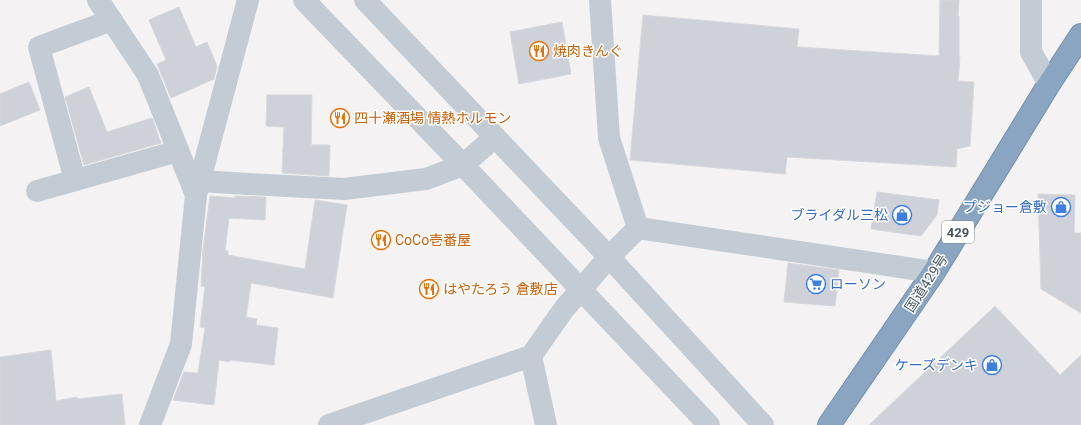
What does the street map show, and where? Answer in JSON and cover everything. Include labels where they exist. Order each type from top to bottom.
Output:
[{"type":"highway","name":"国道429号","points":[[829,425],[934,272],[1049,84],[1081,35]]},
{"type":"street","points":[[98,0],[148,75],[178,151],[198,188]]},
{"type":"street","points":[[150,425],[181,344],[198,188],[248,0]]},
{"type":"street","points":[[304,0],[463,165],[709,425]]},
{"type":"street","points":[[365,0],[609,257],[763,425]]},
{"type":"street","points":[[600,0],[609,138],[638,228]]},
{"type":"street","points":[[1031,0],[1031,52],[1049,84]]},
{"type":"street","points":[[75,180],[39,47],[112,20]]},
{"type":"street","points":[[198,188],[248,184],[344,189],[426,179],[463,165],[495,137]]},
{"type":"street","points":[[37,191],[178,151]]},
{"type":"street","points":[[330,425],[531,356],[564,309],[609,257],[638,228]]},
{"type":"street","points":[[638,228],[934,272]]},
{"type":"street","points":[[531,356],[546,425]]},
{"type":"building","points":[[940,0],[959,0],[958,16],[960,57],[958,81],[974,82],[970,146],[957,149],[956,167],[787,157],[785,174],[630,160],[643,15],[799,29],[797,47],[939,56]]},
{"type":"building","points":[[179,7],[196,47],[207,42],[217,66],[214,79],[171,98],[157,64],[166,60],[149,20]]},
{"type":"building","points":[[562,22],[571,74],[519,84],[510,32]]},
{"type":"building","points":[[29,82],[40,110],[0,126],[0,94]]},
{"type":"building","points":[[89,87],[107,132],[152,118],[161,143],[84,165],[65,97]]},
{"type":"building","points":[[267,95],[312,95],[311,145],[330,145],[329,176],[282,173],[284,127],[266,126]]},
{"type":"building","points":[[877,192],[939,200],[937,215],[921,236],[871,229]]},
{"type":"building","points":[[1038,194],[1075,195],[1074,233],[1081,233],[1081,313],[1041,289]]},
{"type":"building","points":[[210,196],[235,198],[235,196],[266,197],[265,220],[229,218],[225,251],[228,251],[228,255],[305,269],[315,200],[347,205],[333,298],[251,283],[246,317],[257,319],[256,325],[278,328],[274,365],[219,360],[214,405],[173,400],[184,372],[198,373],[205,328],[200,327],[205,287],[201,286],[203,249]]},
{"type":"building","points":[[788,263],[839,270],[835,306],[784,302]]},
{"type":"building","name":"ケーズデンキ","points":[[995,306],[1060,375],[1081,355],[1081,425],[869,425]]},
{"type":"building","points":[[51,350],[56,401],[77,397],[77,399],[122,394],[125,425],[0,425],[0,357]]},
{"type":"place","name":"焼肉きんぐ","points":[[539,51]]},
{"type":"place","name":"四十瀬酒場 情熱ホルモン","points":[[340,118]]},
{"type":"place","name":"プジョー倉敷","points":[[1061,207]]},
{"type":"place","name":"ブライダル三松","points":[[902,215]]},
{"type":"place","name":"CoCo壱番屋","points":[[381,240]]},
{"type":"place","name":"ローソン","points":[[816,284]]},
{"type":"place","name":"はやたろう 倉敷店","points":[[429,289]]},
{"type":"place","name":"ケーズデンキ","points":[[992,365]]}]
